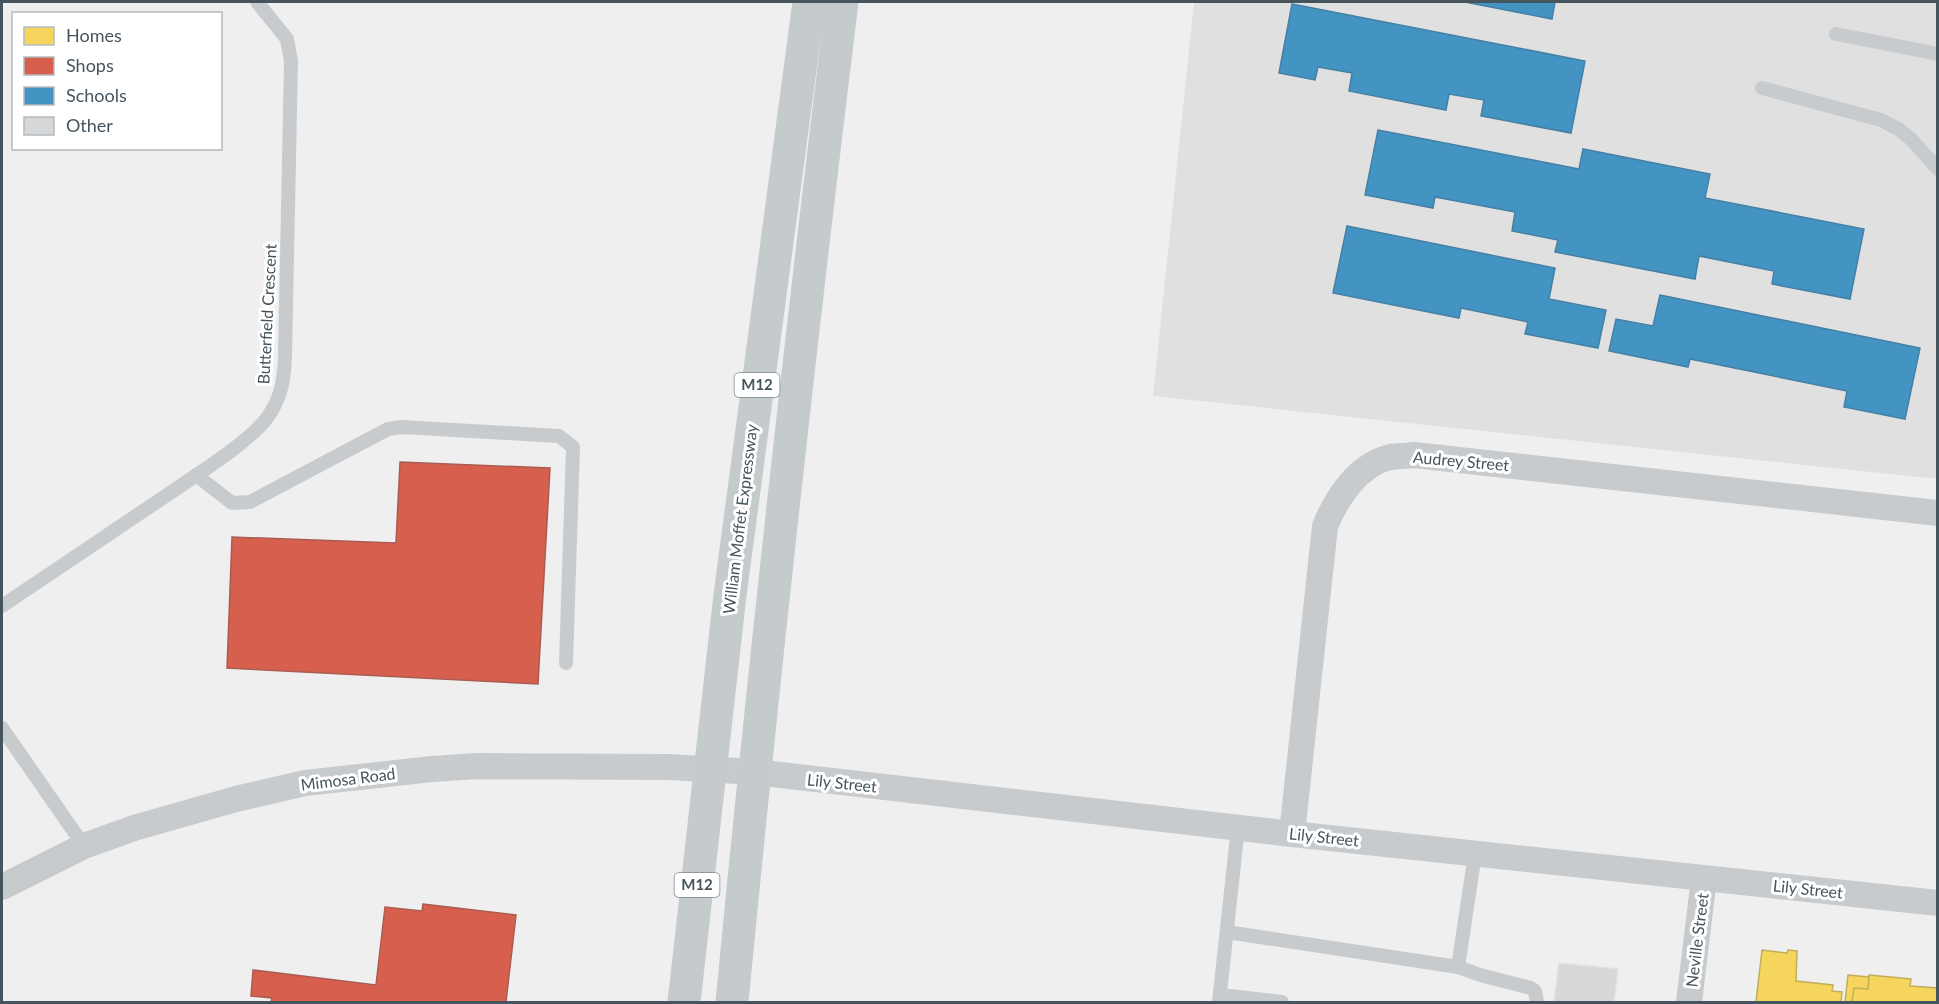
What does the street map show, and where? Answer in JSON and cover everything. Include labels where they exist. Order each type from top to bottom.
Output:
[{"type":"main road","name":"William Moffet Expressway","points":[[684,1002],[748,456],[809,2]]},
{"type":"main road","name":"M12","points":[[732,1002],[816,210],[842,2]]},
{"type":"street","name":"Audrey Street","points":[[1292,834],[1325,526],[1335,502],[1348,485],[1366,470],[1389,458],[1414,455],[1938,513]]},
{"type":"street","name":"Mimosa Road","points":[[2,887],[84,846],[166,818],[305,783],[478,766],[669,766],[712,769]]},
{"type":"street","name":"Lily Street","points":[[712,769],[1938,903]]},
{"type":"street","name":"Neville Street","points":[[1689,1002],[1704,878]]},
{"type":"lane","name":"Butterfield Crescent","points":[[2,606],[196,475],[246,438],[266,419],[279,399],[284,377],[291,61],[287,39],[257,2]]},
{"type":"lane","points":[[1836,34],[1938,54]]},
{"type":"lane","points":[[1762,88],[1881,120],[1911,139],[1938,169]]},
{"type":"lane","points":[[196,475],[232,503],[250,502],[388,429],[560,436],[573,447],[566,663]]},
{"type":"lane","points":[[3,732],[84,846]]},
{"type":"lane","points":[[1238,827],[1220,999],[1282,1002]]},
{"type":"lane","points":[[1458,967],[1475,854]]},
{"type":"lane","points":[[1227,932],[1458,967],[1480,975],[1531,987],[1535,992],[1537,1002]]},
{"type":"shaded area","points":[[1194,2],[1937,2],[1937,479],[1153,396]]},
{"type":"building: Homes","points":[[1762,950],[1787,953],[1788,950],[1797,951],[1796,981],[1833,985],[1832,991],[1842,992],[1841,1002],[1756,1002]]},
{"type":"building: Homes","points":[[1848,975],[1869,977],[1868,989],[1854,988],[1852,1002],[1845,1002]]},
{"type":"building: Homes","points":[[1869,975],[1911,979],[1910,986],[1938,988],[1938,1002],[1852,1002],[1854,988],[1868,989]]},
{"type":"building: Shops","points":[[400,462],[550,468],[538,684],[227,668],[232,537],[396,543]]},
{"type":"building: Shops","points":[[423,904],[516,915],[506,1002],[271,1002],[272,998],[251,996],[253,970],[376,985],[385,907],[422,911]]},
{"type":"building: Schools","points":[[1465,2],[1555,2],[1552,19]]},
{"type":"building: Schools","points":[[1292,4],[1585,61],[1571,133],[1481,116],[1484,100],[1449,94],[1446,110],[1349,91],[1352,73],[1318,67],[1315,80],[1279,73]]},
{"type":"building: Schools","points":[[1378,130],[1579,169],[1583,149],[1710,174],[1705,198],[1864,229],[1850,299],[1772,284],[1774,271],[1699,256],[1695,279],[1555,252],[1558,240],[1512,231],[1515,212],[1435,197],[1433,208],[1365,195]]},
{"type":"building: Schools","points":[[1347,226],[1555,268],[1549,299],[1606,310],[1598,348],[1525,334],[1528,322],[1461,308],[1459,318],[1333,293]]},
{"type":"building: Schools","points":[[1660,295],[1920,348],[1905,419],[1844,407],[1847,391],[1690,359],[1688,367],[1609,351],[1616,319],[1653,326]]},
{"type":"building: Other","points":[[1559,963],[1618,969],[1614,1002],[1554,1002]]}]
